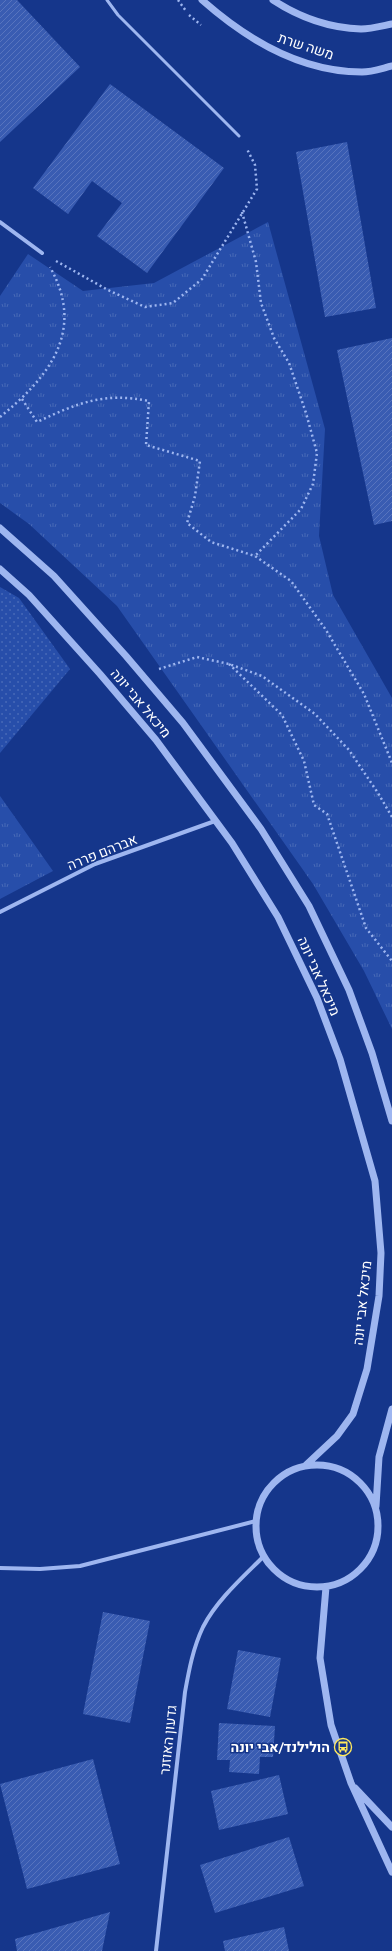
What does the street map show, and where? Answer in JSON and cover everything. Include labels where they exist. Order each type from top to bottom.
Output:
[{"type":"street","name":"משה שרת","points":[[202,0],[221,17],[252,38],[286,56],[322,68],[363,72],[392,66]]},
{"type":"street","name":"משה שרת","points":[[273,0],[297,14],[331,26],[362,29],[392,24]]},
{"type":"street","points":[[0,222],[42,252]]},
{"type":"street","name":"מיכאל אבי יונה","points":[[0,528],[54,576],[143,675],[183,724],[261,829],[309,906],[349,990],[372,1053],[392,1121]]},
{"type":"street","name":"מיכאל אבי יונה","points":[[0,569],[29,595],[100,674],[156,740],[232,843],[278,917],[317,998],[340,1059],[375,1181],[381,1253],[379,1296],[367,1368],[353,1414],[337,1436],[306,1465]]},
{"type":"street","name":"אברהם פררה","points":[[0,912],[95,864],[215,821]]},
{"type":"street","points":[[376,1508],[367,1489],[348,1472],[328,1464],[306,1465],[286,1472],[268,1487],[258,1506],[255,1528],[263,1557],[277,1573],[296,1584],[326,1587],[346,1580],[363,1567],[374,1550],[379,1530],[376,1508],[379,1457],[392,1409]]},
{"type":"street","points":[[0,1568],[40,1569],[80,1566],[256,1521]]},
{"type":"street","name":"גדעון האוזנר","points":[[156,1951],[185,1692],[192,1654],[204,1626],[221,1600],[263,1557]]},
{"type":"street","points":[[326,1587],[320,1658],[331,1725],[351,1783],[392,1872]]},
{"type":"street","points":[[351,1783],[392,1825]]},
{"type":"lane","points":[[107,0],[124,20],[239,136]]},
{"type":"path","points":[[42,252],[108,290],[144,307],[173,303],[202,279],[257,189],[255,165],[239,136]]},
{"type":"path","points":[[242,212],[256,262],[260,303],[274,338],[289,363],[306,413],[317,453],[313,484],[302,509],[255,556]]},
{"type":"path","points":[[0,417],[22,399],[46,370],[61,344],[66,315],[56,277],[42,252]]},
{"type":"path","points":[[22,399],[37,422],[77,404],[103,398],[127,397],[149,401],[146,445],[200,461],[195,496],[187,523],[211,542],[255,556],[291,581],[326,630],[364,694],[392,763]]},
{"type":"path","points":[[143,675],[197,657],[229,664],[262,676],[315,714],[349,750],[392,817]]},
{"type":"path","points":[[229,664],[282,715],[304,760],[314,805],[327,814],[366,928],[392,961]]},
{"type":"green space","points":[[268,222],[325,429],[319,536],[333,595],[392,698],[392,1029],[364,971],[313,884],[117,606],[29,524],[0,503],[0,296],[28,254],[83,291],[154,283]]},
{"type":"green space","points":[[0,587],[19,598],[70,669],[0,753]]},
{"type":"green space","points":[[0,796],[53,871],[0,899]]},
{"type":"building","points":[[0,0],[17,0],[80,67],[0,142]]},
{"type":"building","points":[[110,84],[224,168],[147,273],[97,236],[122,203],[92,181],[68,214],[33,188]]},
{"type":"building","points":[[347,142],[376,308],[325,317],[296,152]]},
{"type":"building","points":[[392,338],[392,521],[374,525],[337,350]]},
{"type":"building","points":[[103,1612],[150,1621],[130,1723],[83,1714]]},
{"type":"building","points":[[238,1650],[281,1658],[270,1717],[227,1709]]},
{"type":"building","points":[[219,1723],[275,1726],[273,1757],[260,1757],[259,1774],[229,1772],[230,1760],[217,1760]]},
{"type":"building","points":[[93,1759],[120,1864],[27,1889],[0,1784]]},
{"type":"building","points":[[279,1775],[288,1814],[219,1830],[211,1791]]},
{"type":"building","points":[[289,1837],[304,1886],[215,1913],[200,1865]]},
{"type":"building","points":[[110,1912],[102,1951],[17,1951],[15,1939]]},
{"type":"building","points":[[284,1927],[289,1951],[225,1951],[223,1941]]},
{"type":"place","name":"הולילנד/אבי יונה","points":[[343,1747]]}]
